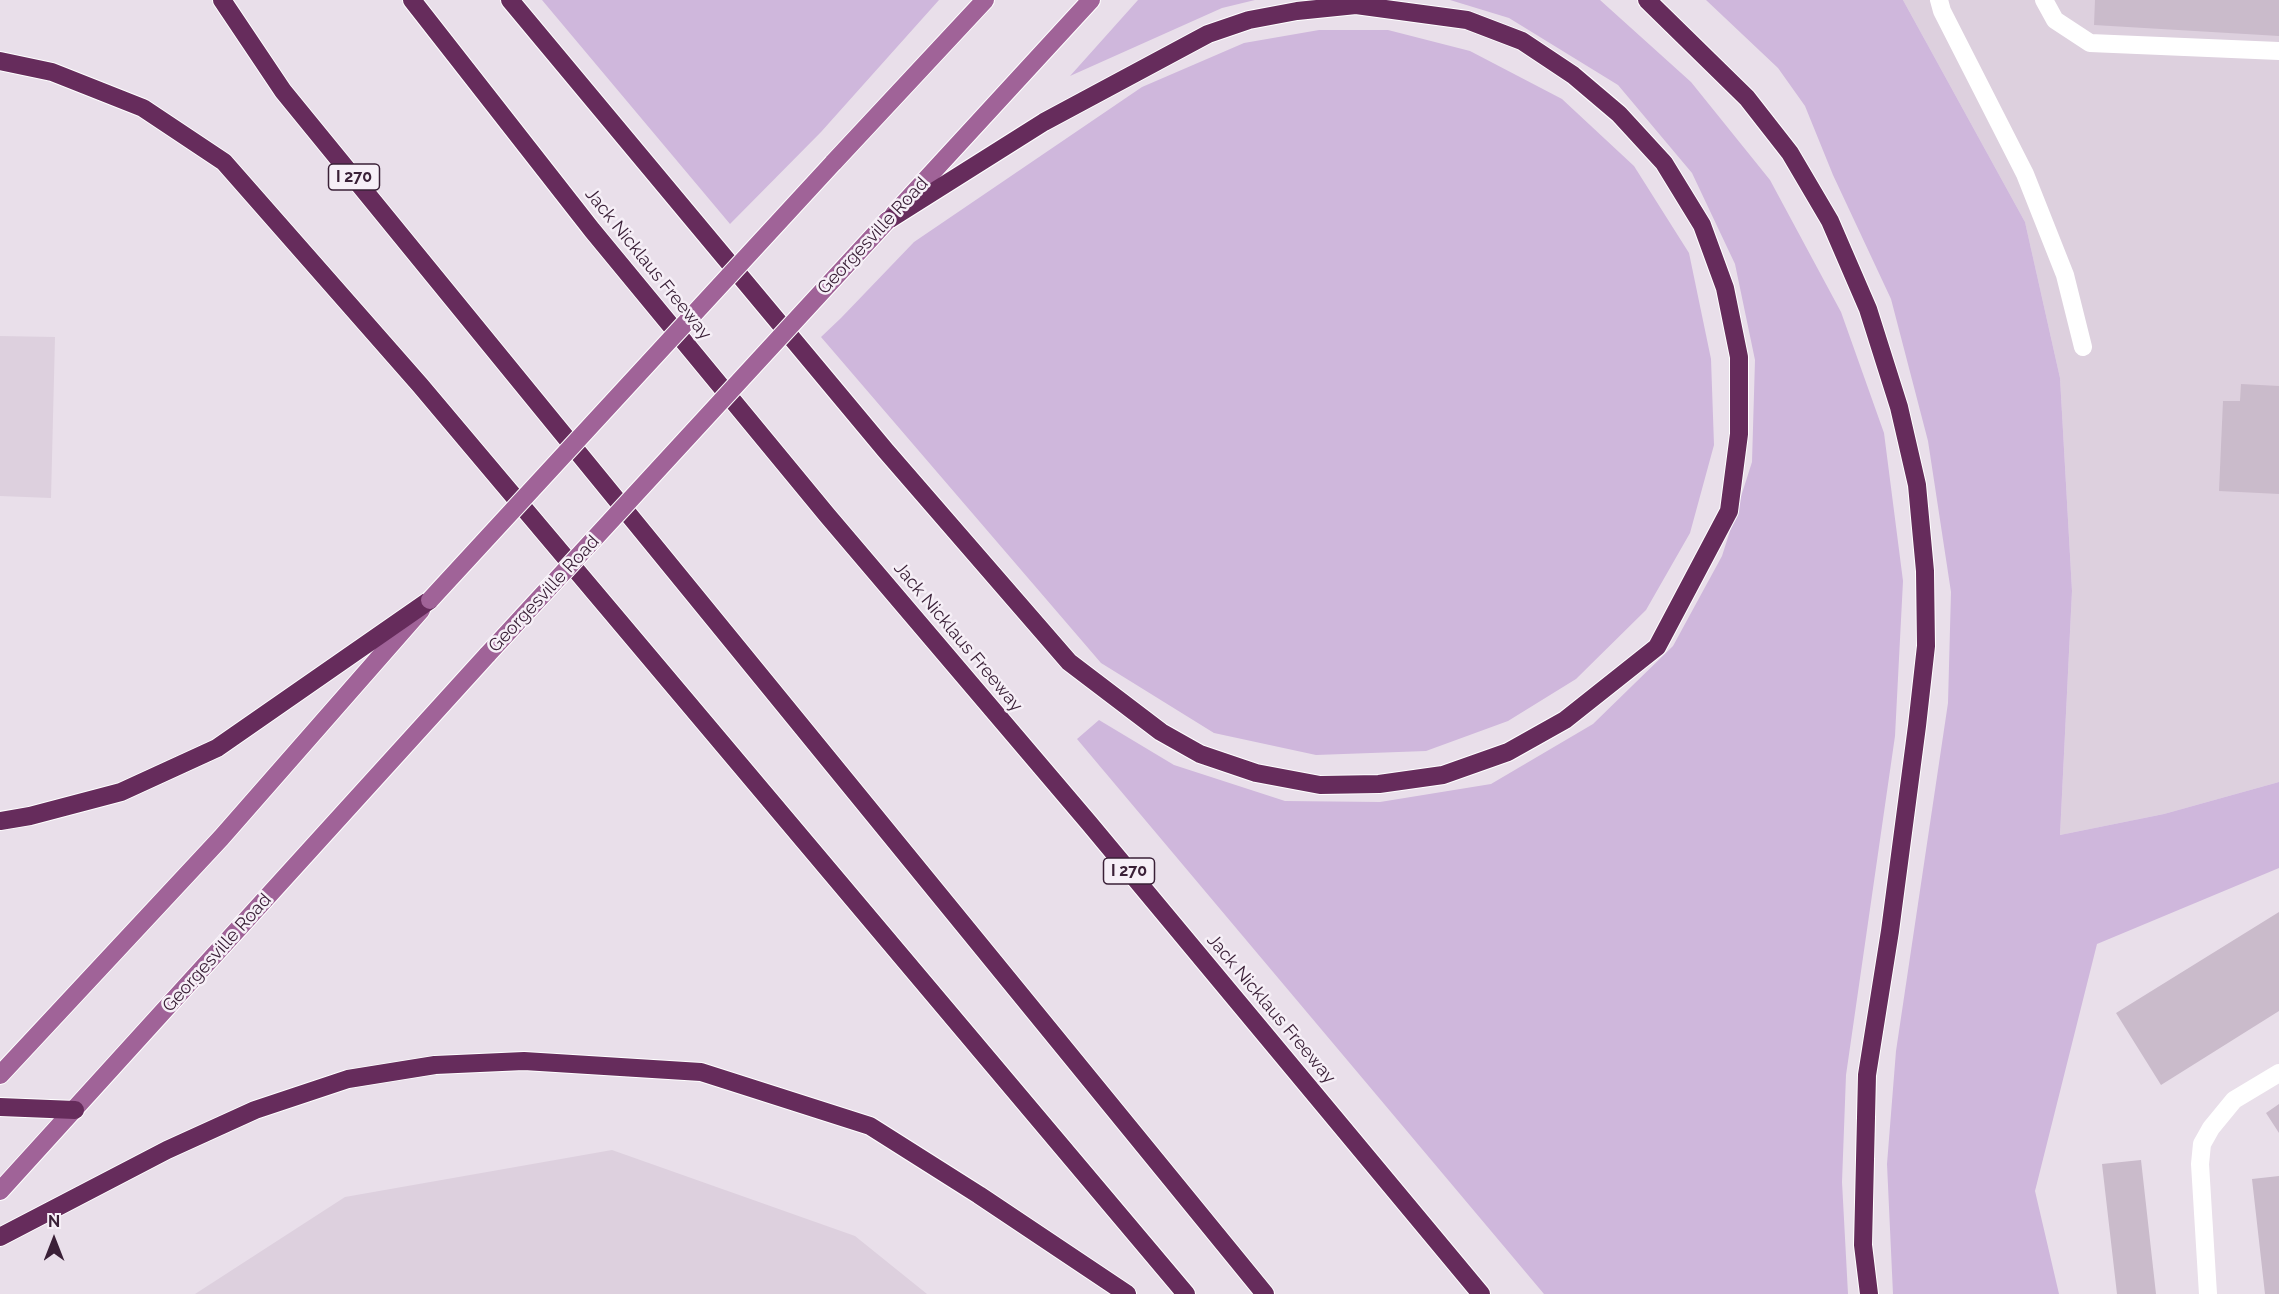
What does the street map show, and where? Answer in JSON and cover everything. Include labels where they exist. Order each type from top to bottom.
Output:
[{"type":"highway","name":"I 270","points":[[222,0],[283,91],[1265,1294]]},
{"type":"highway","name":"Jack Nicklaus Freeway","points":[[412,0],[592,230],[827,515],[1089,823],[1481,1294]]},
{"type":"highway","points":[[510,0],[886,451],[1069,662],[1161,732],[1200,754],[1256,773],[1320,785],[1379,784],[1443,775],[1508,752],[1565,720],[1657,647],[1729,511],[1739,434],[1739,357],[1725,288],[1702,225],[1664,163],[1619,114],[1573,75],[1521,41],[1467,20],[1356,5],[1297,11],[1249,20],[1218,30],[1044,122],[887,221]]},
{"type":"highway","points":[[1647,0],[1747,98],[1790,153],[1830,221],[1868,309],[1899,407],[1917,485],[1925,571],[1926,646],[1891,919],[1867,1075],[1863,1245],[1869,1294]]},
{"type":"highway","points":[[0,61],[51,72],[143,108],[224,162],[420,385],[1186,1294]]},
{"type":"highway","points":[[0,821],[30,816],[121,792],[218,748],[430,600]]},
{"type":"highway","points":[[0,1237],[167,1150],[255,1110],[348,1079],[435,1065],[524,1060],[701,1072],[870,1126],[979,1195],[1127,1294]]},
{"type":"highway","points":[[0,1107],[75,1110]]},
{"type":"main road","points":[[0,1075],[221,838],[430,600],[985,0]]},
{"type":"main road","name":"Georgesville Road","points":[[0,1191],[488,654],[1091,0]]},
{"type":"street","points":[[1940,0],[1942,11],[2025,174],[2065,276],[2083,347]]},
{"type":"street","points":[[2044,0],[2055,20],[2090,43],[2279,51]]},
{"type":"street","points":[[2208,1294],[2200,1164],[2202,1144],[2211,1128],[2234,1100],[2279,1073]]},
{"type":"shaded area","points":[[542,0],[939,0],[821,132],[730,224]]},
{"type":"shaded area","points":[[1138,0],[1255,0],[1222,8],[1070,76]]},
{"type":"shaded area","points":[[1450,0],[1600,0],[1691,82],[1770,180],[1841,312],[1884,433],[1903,581],[1895,736],[1846,1075],[1842,1182],[1848,1294],[1544,1294],[1077,739],[1099,720],[1174,765],[1285,801],[1380,802],[1491,784],[1593,724],[1673,646],[1722,556],[1752,462],[1755,360],[1735,264],[1692,173],[1618,85],[1509,18]]},
{"type":"shaded area","points":[[1706,0],[1903,0],[2025,222],[2060,378],[2072,591],[2060,835],[2164,814],[2279,782],[2279,868],[2097,944],[2035,1191],[2059,1294],[1893,1294],[1887,1164],[1896,1051],[1948,703],[1951,592],[1928,441],[1891,299],[1833,175],[1805,106],[1778,68]]},
{"type":"shaded area","points":[[1903,0],[2279,0],[2279,782],[2164,814],[2060,835],[2072,591],[2060,378],[2025,222]]},
{"type":"shaded area","points":[[1319,30],[1388,30],[1470,51],[1562,99],[1634,166],[1689,253],[1711,359],[1714,445],[1690,533],[1646,610],[1576,679],[1508,721],[1426,751],[1316,755],[1214,733],[1101,663],[821,337],[914,242],[1142,87],[1244,43]]},
{"type":"shaded area","points":[[0,336],[55,337],[51,498],[0,496]]},
{"type":"shaded area","points":[[612,1150],[855,1236],[927,1294],[195,1294],[345,1197]]},
{"type":"building","points":[[2095,0],[2279,0],[2279,36],[2094,25]]},
{"type":"building","points":[[2241,384],[2279,386],[2279,494],[2219,491],[2223,401],[2240,401]]},
{"type":"building","points":[[2279,912],[2279,1011],[2161,1085],[2116,1013]]},
{"type":"building","points":[[2279,1104],[2279,1133],[2266,1113]]},
{"type":"building","points":[[2141,1160],[2156,1294],[2117,1294],[2102,1164]]},
{"type":"building","points":[[2279,1176],[2279,1294],[2265,1294],[2252,1179]]}]
